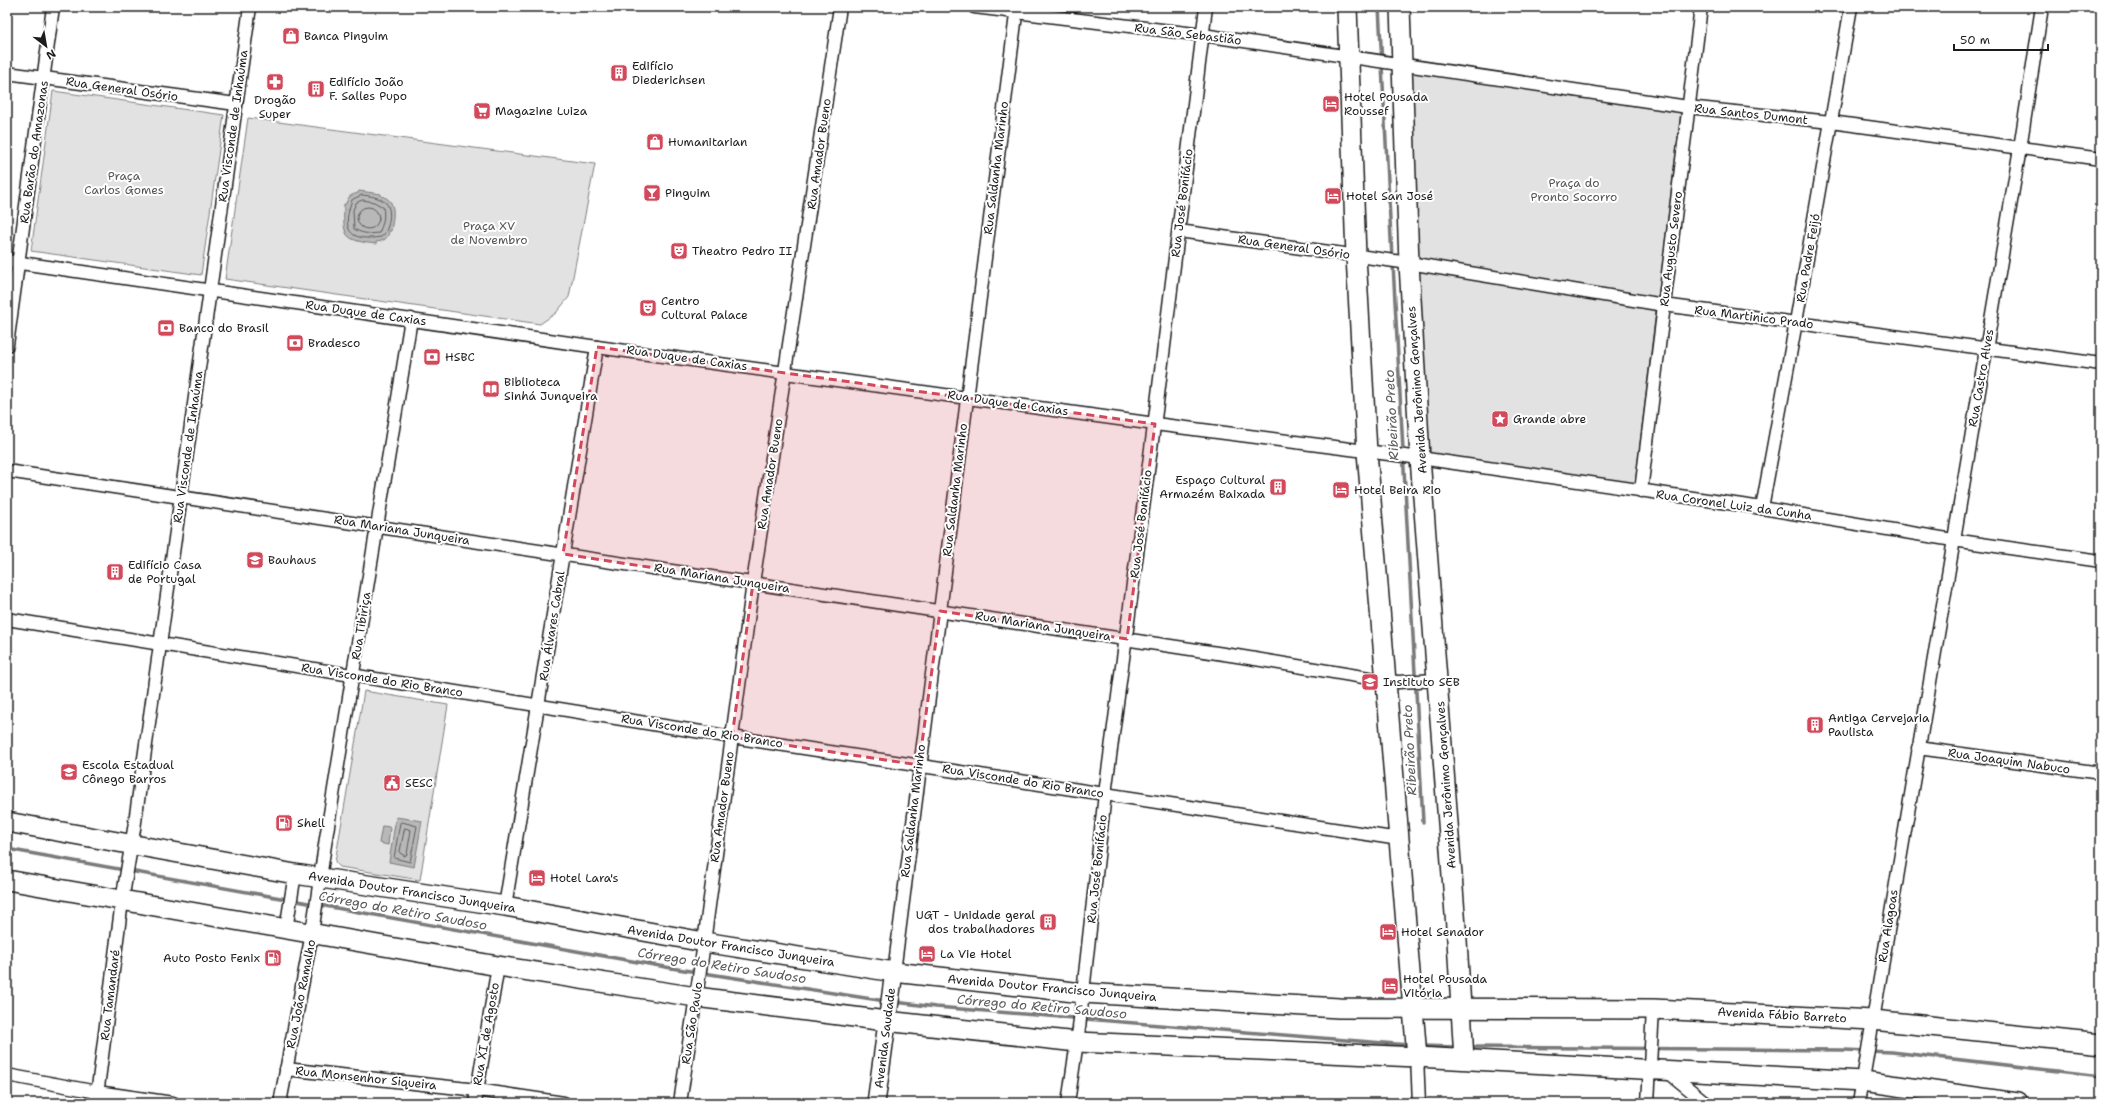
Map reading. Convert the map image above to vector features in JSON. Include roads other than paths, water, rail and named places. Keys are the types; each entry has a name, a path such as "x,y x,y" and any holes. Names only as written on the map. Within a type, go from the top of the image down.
{"main road":[{"path":"1347,7 1355,57 1362,257 1373,453 1392,682 1399,838 1417,1052"},
{"name":"Avenida Jerônimo Gonçalves","path":"1400,7 1396,63 1402,262 1414,457 1432,681 1462,1014 1463,1054"},
{"name":"Avenida Doutor Francisco Junqueira","path":"7,822 131,849 319,884 505,906 703,950 893,978 1082,998 1462,1014"},
{"path":"7,880 124,894 313,928 498,966 887,1016 1078,1035 1463,1054 1863,1078 2017,1103"},
{"name":"Avenida Fábio Barreto","path":"1462,1014 1652,1012 2101,1044"}],"street":[{"name":"Rua Barão do Amazonas","path":"7,345 13,261 44,78 53,7"},
{"name":"Rua Visconde de Inhaúma","path":"124,894 250,7"},
{"name":"Rua Amador Bueno","path":"703,950 753,583 840,7"},
{"name":"Rua São Sebastião","path":"974,7 1016,10 1396,63"},
{"name":"Rua José Bonifácio","path":"1068,1103 1078,1035 1105,794 1127,639 1206,7"},
{"name":"Rua Augusto Severo","path":"1641,492 1700,7"},
{"name":"Rua Padre Feijó","path":"1762,508 1796,322 1850,7"},
{"name":"Rua Castro Alves","path":"1918,748 2020,148 2042,7"},
{"name":"Rua Saldanha Marinho","path":"893,978 1016,10"},
{"name":"Rua Santos Dumont","path":"1396,63 1688,107 1831,122 2101,158"},
{"name":"Rua General Osório","path":"7,73 236,104"},
{"name":"Rua General Osório","path":"1179,231 1402,262"},
{"name":"Rua Duque de Caxias","path":"13,261 597,347 1373,453"},
{"name":"Rua Martinico Prado","path":"1402,262 1664,305 2101,364"},
{"name":"Rua Tibiriça","path":"313,928 376,526 411,319"},
{"name":"Rua Álvares Cabral","path":"505,906 597,347"},
{"name":"Rua Coronel Luiz da Cunha","path":"1373,453 1414,457 1641,492 1762,508 1953,540 2101,561"},
{"name":"Rua Mariana Junqueira","path":"7,471 1127,639 1392,682 1432,681"},
{"name":"Rua Visconde do Rio Branco","path":"7,619 732,737 1399,838"},
{"name":"Rua Joaquim Nabuco","path":"1918,748 2101,773"},
{"name":"Rua Alagoas","path":"1859,1103 1918,748"},
{"path":"287,923 294,879"},
{"name":"Rua Tamandaré","path":"97,1097 124,894"},
{"name":"Rua João Ramalho","path":"280,1103 313,928"},
{"name":"Rua São Paulo","path":"680,1103 703,950"},
{"name":"Rua XI de Agosto","path":"474,1103 498,966"},
{"name":"Avenida Saudade","path":"876,1103 893,978"},
{"path":"1648,1103 1656,1066 1652,1012"},
{"path":"1417,1052 1419,1103"},
{"path":"1656,1066 1706,1103"},
{"name":"Rua Monsenhor Siqueira","path":"286,1069 477,1090 564,1103"},
{"path":"7,1075 97,1097 173,1103"}],"water":[{"path":"359,191 381,194 381,196 390,201 392,205 393,215 391,231 389,231 388,236 385,239 376,242 376,244 357,241 347,235 345,230 344,204 346,204 350,196 358,193"},
{"path":"396,817 422,821 414,867 389,862"},
{"path":"382,826 390,827 388,845 379,843"}],"waterway":[{"name":"Ribeirão Preto","path":"1379,7 1392,258"},
{"name":"Ribeirão Preto","path":"1393,264 1423,822"},
{"name":"Córrego do Retiro Saudoso","path":"7,849 671,968 885,1001"},
{"name":"Córrego do Retiro Saudoso","path":"895,1002 936,1007 1409,1045"},
{"name":"Córrego do Retiro Saudoso","path":"1422,1046 1457,1047"},
{"path":"1470,1047 1844,1050 1892,1052 2101,1076"}],"place":[{"name":"Banca Pinguim","path":"291,36"},
{"name":"Edifício Diederichsen","path":"619,73"},
{"name":"Drogão Super","path":"275,82"},
{"name":"Edifício João F. Salles Pupo","path":"316,89"},
{"name":"Hotel Pousada Roussef","path":"1331,104"},
{"name":"Magazine Luiza","path":"482,111"},
{"name":"Humanitarian","path":"655,142"},
{"name":"Pinguim","path":"652,193"},
{"name":"Hotel San José","path":"1333,196"},
{"name":"Theatro Pedro II","path":"679,251"},
{"name":"Centro Cultural Palace","path":"648,308"},
{"name":"Banco do Brasil","path":"166,328"},
{"name":"Bradesco","path":"295,343"},
{"name":"HSBC","path":"432,357"},
{"name":"Biblioteca Sinhá Junqueira","path":"491,389"},
{"name":"Grande abre","path":"1500,419"},
{"name":"Espaço Cultural Armazém Baixada","path":"1278,487"},
{"name":"Hotel Beira Rio","path":"1341,490"},
{"name":"Bauhaus","path":"255,560"},
{"name":"Edifício Casa de Portugal","path":"115,572"},
{"name":"Instituto SEB","path":"1370,682"},
{"name":"Antiga Cervejaria Paulista","path":"1815,725"},
{"name":"Escola Estadual Cônego Barros","path":"69,772"},
{"name":"SESC","path":"392,783"},
{"name":"Shell","path":"284,823"},
{"name":"Hotel Lara's","path":"537,878"},
{"name":"UGT - Unidade geral dos trabalhadores","path":"1048,922"},
{"name":"Hotel Senador","path":"1388,932"},
{"name":"La Vie Hotel","path":"927,954"},
{"name":"Auto Posto Fenix","path":"273,958"},
{"name":"Hotel Pousada Vitória","path":"1390,986"}],"park label":[{"name":"Praça Carlos Gomes","path":"124,183"},
{"name":"Praça do Pronto Socorro","path":"1574,190"},
{"name":"Praça XV de Novembro","path":"489,233"}]}
